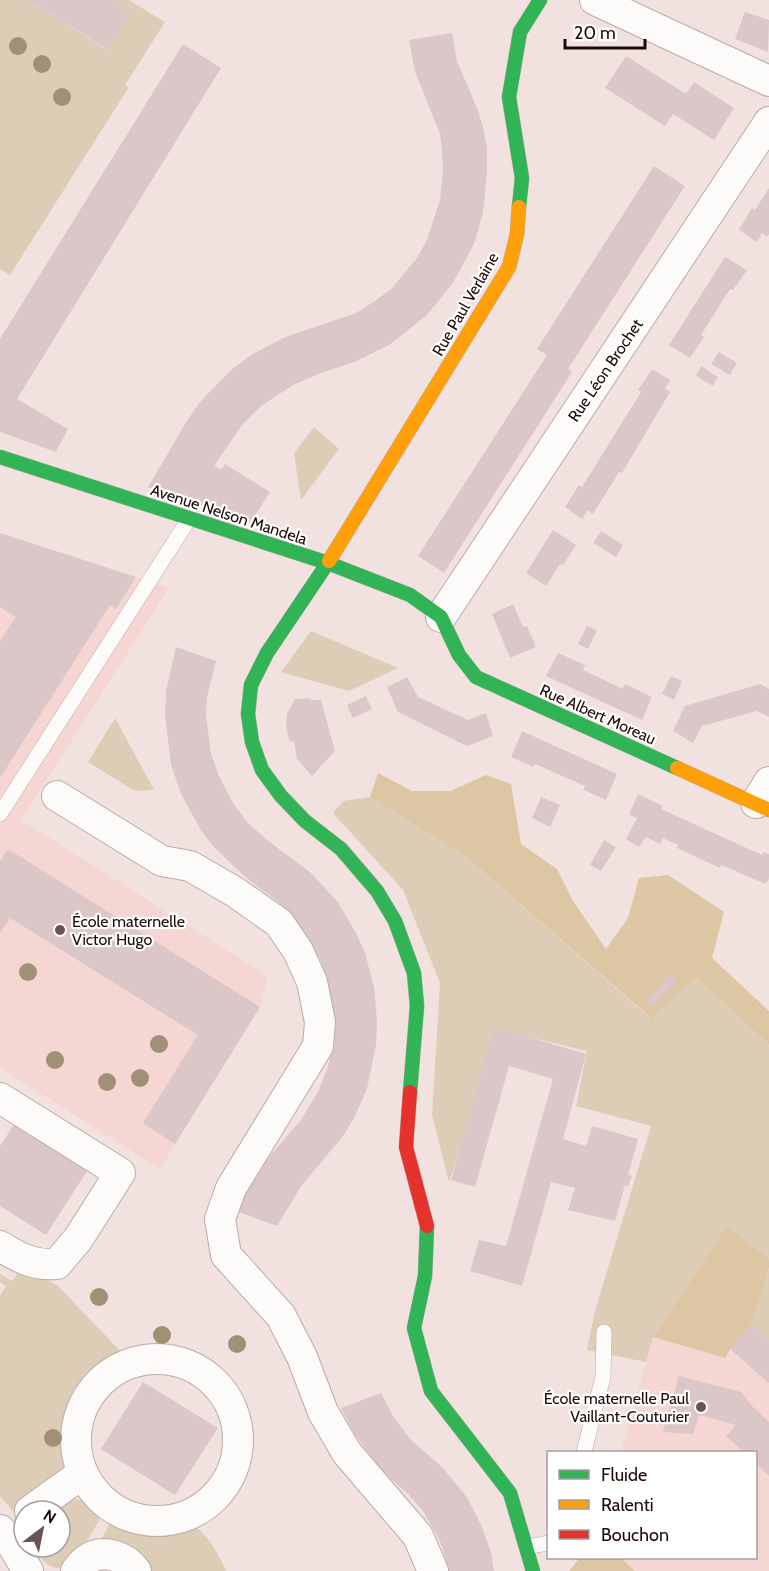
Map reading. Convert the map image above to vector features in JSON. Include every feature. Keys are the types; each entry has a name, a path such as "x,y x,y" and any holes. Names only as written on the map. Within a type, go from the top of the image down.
{"street":[{"name":"Rue Paul Verlaine","path":"533,1571 510,1493 431,1391 414,1328 424,1276 427,1223 406,1147 417,1006 414,973 395,921 377,891 340,849 305,821 281,796 262,770 252,742 248,714 251,685 267,653 328,563 509,267 517,234 522,178 510,97 520,32 540,0"},
{"path":"595,0 769,81"},
{"name":"Rue Léon Brochet","path":"441,617 769,122"},
{"name":"Avenue Nelson Mandela","path":"0,456 113,495 328,563 410,595 441,617"},
{"name":"Rue Albert Moreau","path":"441,617 459,656 476,677 765,798"},
{"path":"57,796 162,861 190,866 235,892 279,923 298,951 312,982 320,1022 318,1046 231,1188 220,1218 226,1255 281,1316 302,1357 323,1412 347,1453 418,1536 433,1571"},
{"path":"0,1098 120,1173 78,1239 57,1264 44,1265 28,1262 0,1246"},
{"path":"157,1358 180,1362 200,1371 218,1386 231,1405 237,1426 237,1458 232,1473 213,1499 201,1508 180,1518 157,1521 134,1518 113,1508 96,1492 83,1473 77,1451 77,1428 83,1405 96,1386 124,1366 135,1361 157,1358"},
{"path":"47,1499 83,1473"},
{"path":"8,1526 28,1571"},
{"path":"76,1571 87,1559 102,1554 118,1556 132,1565 136,1571"}],"lane":[{"path":"0,813 189,519"},
{"path":"584,1451 603,1377 604,1332"},
{"path":"527,1547 547,1543"}],"shaded area":[{"path":"0,0 28,0 108,50 112,0 129,0 165,22 125,85 129,87 10,275 0,269"},
{"path":"314,427 339,449 301,500 294,453"},
{"path":"0,533 169,588 21,820 268,976 260,1007 160,1169 0,1068"},
{"path":"311,631 398,668 349,691 281,672"},
{"path":"115,718 154,790 135,791 88,762"},
{"path":"378,773 412,791 451,791 486,775 511,784 521,844 557,869 573,901 606,949 628,918 639,878 668,875 724,912 712,958 769,1011 769,1045 697,978 651,1018 466,857 370,797"},
{"path":"370,797 466,857 650,1018 697,978 769,1045 769,1259 727,1227 653,1337 646,1362 587,1350 595,1311 651,1126 576,1106 587,1051 500,1030 449,1182 432,1115 440,983 403,890 333,813 343,801"},
{"path":"727,1226 769,1259 769,1267 752,1324 725,1358 653,1337"},
{"path":"23,1265 58,1286 127,1358 100,1376 80,1402 73,1423 72,1454 66,1468 37,1499 12,1499 12,1510 0,1496 0,1296 6,1286 0,1282 0,1274 12,1281"},
{"path":"769,1267 769,1341 752,1324"},
{"name":"École maternelle Paul Vaillant-Couturier","path":"752,1324 769,1341 769,1571 635,1571 622,1559 757,1559 757,1451 621,1451 653,1337 724,1358"},
{"path":"72,1499 86,1500 104,1510 91,1535 71,1562 64,1567 57,1568 42,1559 72,1559"},
{"path":"113,1517 153,1527 192,1525 210,1542 226,1571 151,1571 142,1561 99,1544"},
{"path":"579,1559 622,1559 635,1571 569,1571"}],"building":[{"path":"28,0 112,0 132,12 109,50"},
{"path":"745,12 769,20 768,52 735,39"},
{"path":"452,33 457,61 477,108 487,148 483,213 474,244 453,283 427,315 389,345 357,361 293,385 261,406 242,425 214,466 221,470 225,464 270,492 250,523 148,487 188,419 201,401 231,370 251,355 285,337 356,313 392,288 417,258 427,240 440,200 443,172 440,134 415,72 409,40"},
{"path":"183,44 221,68 17,399 68,429 56,452 0,432 0,339"},
{"path":"626,56 686,94 694,82 734,108 714,140 673,114 665,126 605,88"},
{"path":"654,166 685,186 568,369 572,372 444,573 418,556 547,355 537,349"},
{"path":"769,188 769,234 767,237 762,233 757,242 739,230 752,208 755,210"},
{"path":"725,257 747,270 733,290 730,289 701,335 704,337 690,358 669,345"},
{"path":"719,352 737,363 730,375 711,364"},
{"path":"701,366 718,377 713,386 696,376"},
{"path":"652,369 670,380 665,388 670,392 622,473 619,472 593,514 588,510 582,519 565,507 579,485 582,487 641,392 638,390"},
{"path":"553,530 576,545 546,586 526,573"},
{"path":"601,531 623,545 616,557 593,543"},
{"path":"0,533 136,577 116,609 110,605 0,778 0,641 16,617 0,607"},
{"path":"513,604 523,627 527,626 536,647 510,658 492,614"},
{"path":"587,626 597,630 588,649 578,644"},
{"path":"176,647 216,661 207,697 206,715 211,754 233,803 247,822 311,873 337,901 365,953 374,987 377,1021 376,1045 367,1089 343,1136 302,1185 277,1226 236,1211 243,1194 262,1165 301,1120 319,1090 332,1048 333,1005 321,962 304,931 278,902 243,875 213,846 202,832 182,796 171,765 165,715 166,691"},
{"path":"558,653 585,665 583,670 623,689 625,684 652,697 642,720 546,676"},
{"path":"671,676 682,681 674,700 662,694"},
{"path":"407,677 418,697 468,720 486,713 493,736 467,746 398,712 387,687"},
{"path":"760,684 769,689 769,717 757,711 702,726 693,743 673,731 685,706"},
{"path":"366,696 372,709 353,718 347,705"},
{"path":"295,699 321,700 335,751 312,776 297,759 294,741 289,740 286,725 287,714"},
{"path":"522,731 617,774 606,800 584,790 585,786 535,764 533,767 511,757"},
{"path":"638,794 663,806 661,809 762,855 763,852 769,854 769,879 766,884 721,865 720,868 677,848 678,845 663,838 660,844 646,837 639,847 626,839 637,818 629,815"},
{"path":"541,797 560,805 550,827 532,818"},
{"path":"604,840 616,847 601,871 590,865"},
{"path":"8,849 260,1007 175,1144 143,1123 198,1035 10,918 0,933 0,862"},
{"path":"670,975 677,981 652,1007 645,1001"},
{"path":"494,1027 586,1054 563,1139 586,1146 592,1126 638,1139 628,1175 632,1176 628,1186 625,1185 615,1221 568,1210 575,1188 551,1182 522,1286 470,1271 479,1240 506,1246 553,1079 509,1066 475,1187 451,1180"},
{"path":"17,1120 89,1168 46,1235 0,1206 0,1146"},
{"path":"752,1324 769,1341 769,1383 730,1349"},
{"path":"679,1376 741,1392 769,1422 769,1476 757,1464 757,1451 743,1451 726,1436 736,1425 699,1415 693,1434 663,1432"},
{"path":"143,1382 218,1428 175,1495 101,1449"},
{"path":"381,1393 393,1416 410,1439 442,1467 467,1497 491,1552 494,1571 449,1571 440,1541 423,1511 382,1471 355,1435 341,1408"}],"traffic: fast":[{"path":"519,207 522,178 509,97 520,32 540,0"},
{"path":"0,457 328,563 410,595 441,617 459,655 476,677 677,768"},
{"path":"329,561 267,653 251,685 248,714 252,742 262,770 281,796 305,821 341,849 377,891 395,921 414,973 417,1006 410,1092"},
{"path":"427,1226 425,1276 414,1328 431,1391 510,1493 533,1571"}],"traffic: slow":[{"path":"329,561 509,267 517,234 519,207"},
{"path":"677,768 769,810"}],"traffic: jam":[{"path":"410,1092 406,1147 427,1226"}],"place":[{"name":"École maternelle Victor Hugo","path":"60,930"},
{"name":"École maternelle Paul Vaillant-Couturier","path":"701,1407"}]}
